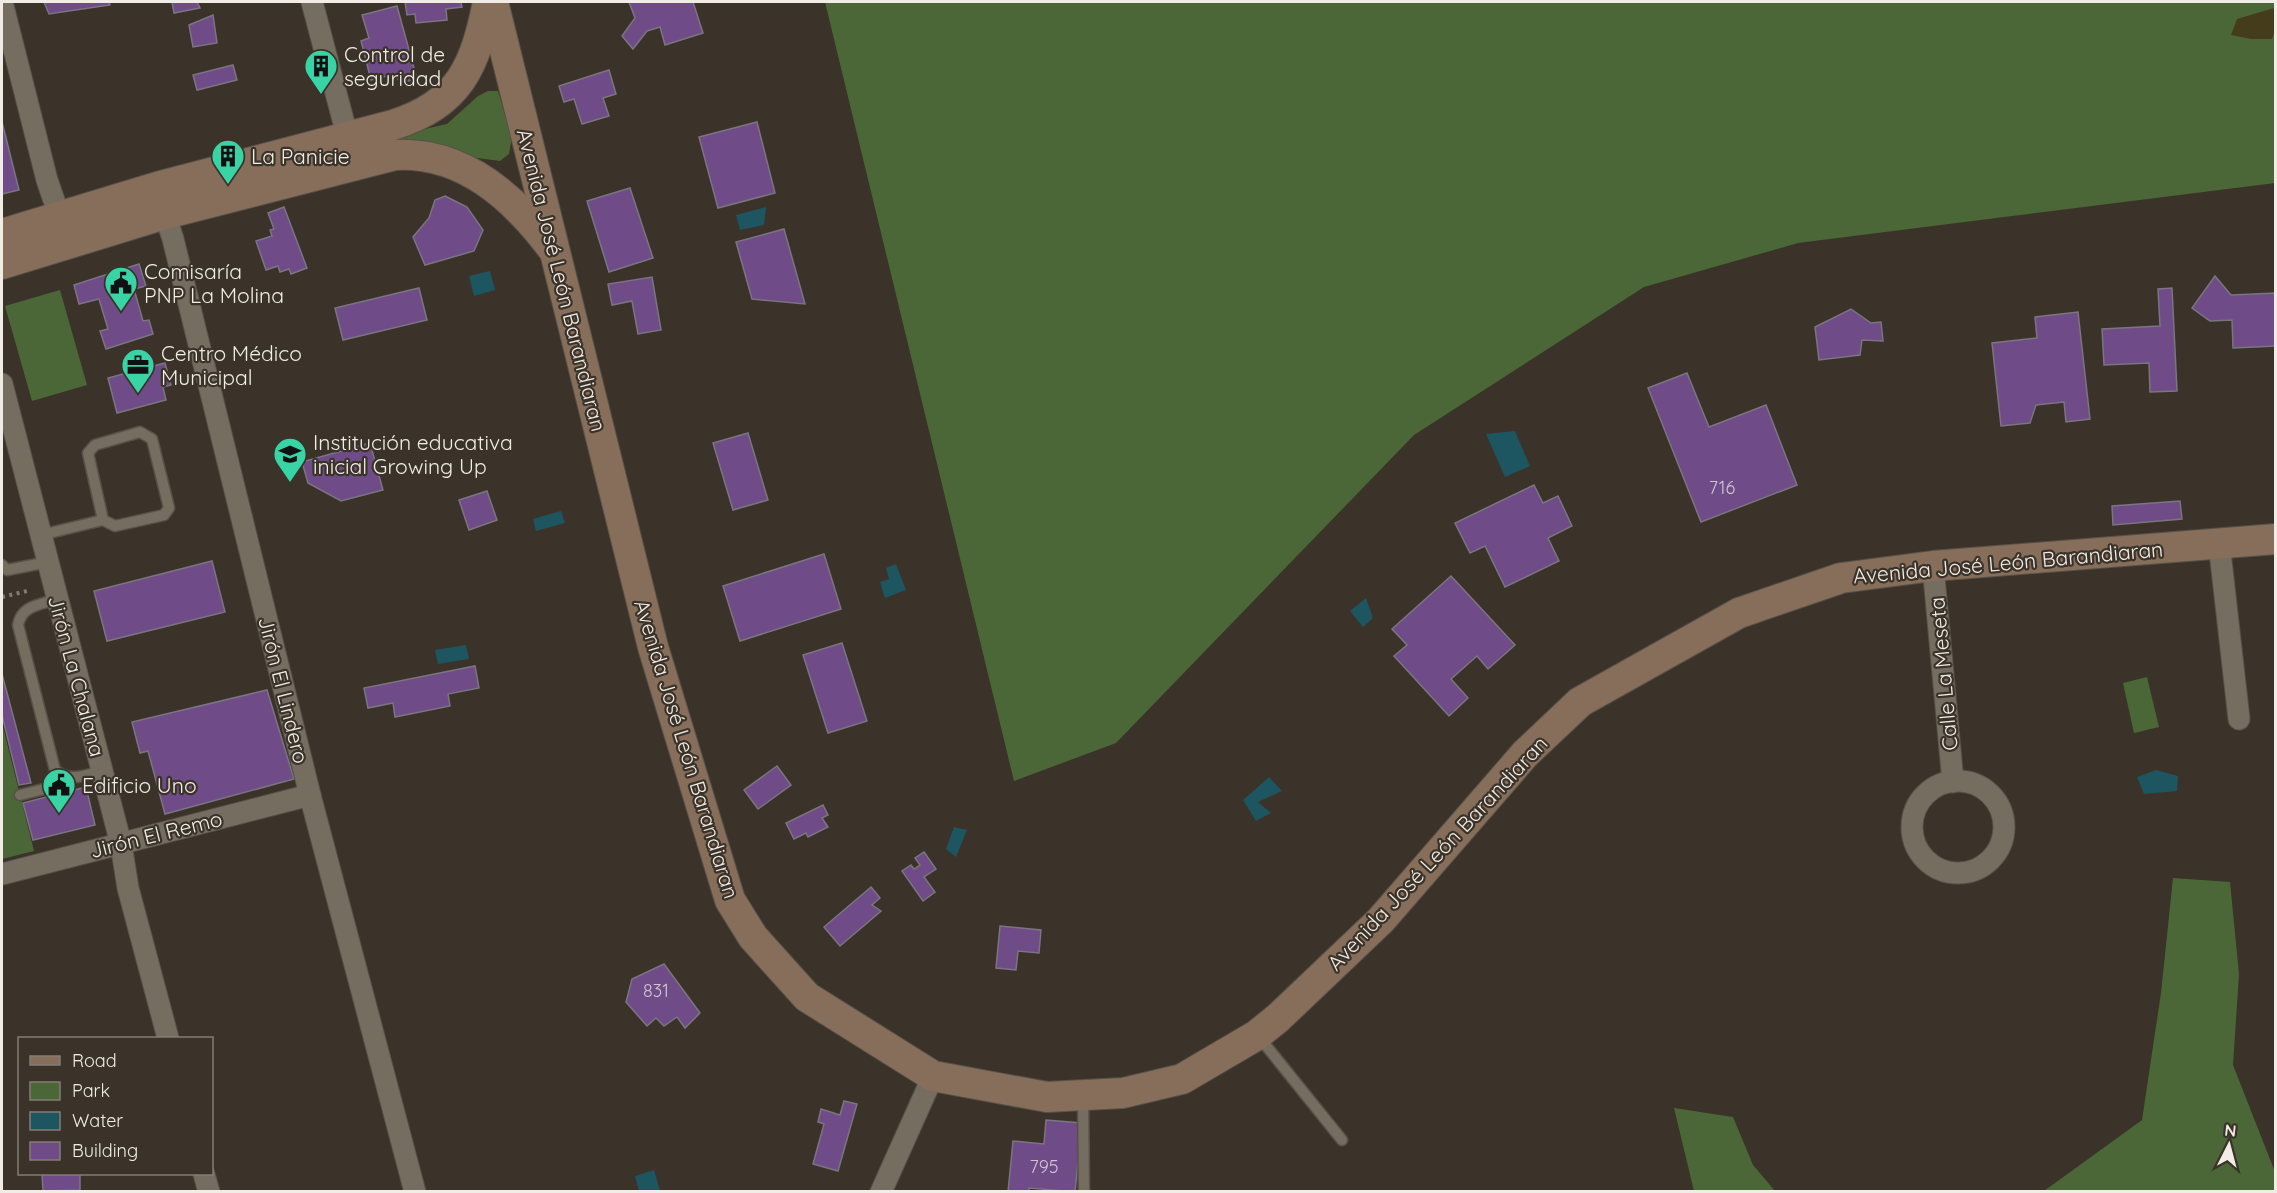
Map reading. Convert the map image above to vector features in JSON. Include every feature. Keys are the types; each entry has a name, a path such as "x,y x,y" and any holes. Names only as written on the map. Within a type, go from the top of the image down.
{"street":[{"path":"2,2 59,215 76,230 90,236"},
{"path":"312,2 352,151"},
{"path":"9,246 59,215 161,200 352,151 443,102 462,81 478,43 488,2"},
{"name":"Avenida José León Barandiaran","path":"493,2 653,647 730,900 753,937 807,997 933,1076 1047,1097 1123,1093 1182,1079 1257,1035 1278,1018 1381,920 1525,754 1580,702 1739,613 1841,578 1933,566 2276,539"},
{"path":"462,81 487,76 498,79 517,97"},
{"path":"352,151 432,156 495,175 506,174 517,169 530,149"},
{"path":"466,168 515,205 557,254"},
{"path":"9,246 90,236 161,200"},
{"name":"Jirón El Lindero","path":"161,200 310,795 415,1191"},
{"name":"Jirón La Chalana","path":"2,384 121,844 128,888 168,1037"},
{"path":"2219,543 2239,719"},
{"name":"Calle La Meseta","path":"1933,566 1953,782"},
{"name":"Calle La Meseta","path":"1953,782 1969,783 1984,789 1995,800 2003,814 2005,829 2001,845 1993,858 1981,868 1966,873 1951,873 1925,860 1917,848 1912,833 1913,819 1918,805 1927,794 1939,786 1953,782"},
{"name":"Jirón El Remo","path":"2,874 310,795"},
{"path":"880,1191 933,1076"},
{"path":"205,1175 209,1191"}],"lane":[{"path":"41,535 103,520 115,526 164,515 169,508 152,439 140,432 95,445 88,453 103,520"},
{"path":"2,565 7,570 17,570 48,562"},
{"path":"57,599 28,608 20,615 18,625 55,771 64,777 74,778 102,771"},
{"path":"20,795 56,786 64,777"},
{"path":"1257,1035 1342,1140"},
{"path":"1083,1095 1084,1191"}],"path":[{"path":"2,597 35,589"}],"green space":[{"path":"825,2 2275,2 2275,183 1798,243 1644,287 1414,435 1116,743 1014,781"},
{"path":"488,91 498,91 512,137 509,154 500,161 363,143 447,124 478,96"},
{"path":"60,290 87,385 32,401 5,306"},
{"path":"2147,677 2159,727 2134,733 2123,683"},
{"path":"2,723 34,851 2,859"},
{"path":"2173,878 2230,882 2239,974 2233,1065 2275,1172 2275,1191 2044,1191 2142,1120 2161,993"},
{"path":"1674,1108 1733,1117 1753,1165 1775,1191 1694,1191"}],"sand":[{"path":"2274,8 2275,31 2272,39 2251,39 2231,35 2237,19"}],"water":[{"path":"766,207 764,225 740,230 736,215"},
{"path":"490,271 495,290 474,296 469,276"},
{"path":"1515,431 1530,466 1505,477 1486,434"},
{"path":"561,511 565,523 536,531 533,519"},
{"path":"896,564 906,590 885,598 880,582 889,579 886,568"},
{"path":"1366,598 1373,618 1363,627 1350,611"},
{"path":"466,645 469,659 438,664 435,650"},
{"path":"2156,770 2178,776 2177,791 2144,794 2137,777"},
{"path":"1269,777 1282,791 1258,802 1271,813 1256,821 1243,800"},
{"path":"954,827 967,830 956,857 946,849"},
{"path":"654,1170 660,1191 639,1191 635,1176"}],"building":[{"path":"44,2 109,2 110,5 49,14"},
{"path":"172,2 197,2 200,8 174,13"},
{"path":"405,2 461,2 462,7 446,9 447,20 416,23 415,14 407,15"},
{"path":"629,2 693,2 703,33 665,45 660,27 647,31 633,49 622,36 635,18"},
{"path":"397,6 417,79 400,83 395,74 371,80 361,41 369,38 362,15"},
{"path":"213,15 217,43 193,47 189,25"},
{"path":"233,65 237,80 197,90 193,75"},
{"path":"609,70 616,94 603,98 609,116 582,124 574,99 564,102 559,86"},
{"path":"2,122 19,190 2,194"},
{"path":"757,122 775,193 718,208 699,137"},
{"path":"630,188 653,258 609,272 587,201"},
{"path":"445,196 467,207 483,230 474,251 425,265 413,237 429,218 435,200"},
{"path":"284,207 307,268 291,274 289,269 280,272 278,266 266,270 256,241 272,236 270,230 274,229 268,213"},
{"path":"784,229 805,304 752,299 736,242"},
{"name":"Comisaría PNP La Molina","path":"139,264 146,286 134,289 143,321 149,320 153,334 106,349 100,331 108,329 99,299 79,304 74,285"},
{"path":"2215,276 2231,295 2276,293 2276,346 2233,348 2232,320 2210,321 2192,308"},
{"path":"652,277 661,330 638,334 632,301 612,305 608,284"},
{"path":"419,288 427,320 343,340 335,308"},
{"path":"2172,288 2177,391 2150,392 2149,363 2104,365 2102,329 2160,326 2158,289"},
{"path":"1851,309 1871,323 1881,322 1883,341 1862,340 1860,355 1819,360 1815,327"},
{"path":"2078,312 2090,419 2066,422 2064,402 2036,405 2030,423 2001,426 1992,343 2037,338 2035,317"},
{"name":"Centro Médico Municipal","path":"165,363 171,385 163,387 166,400 117,413 108,378"},
{"path":"1687,373 1709,427 1766,405 1797,485 1701,522 1648,388"},
{"path":"748,433 768,500 733,510 713,443"},
{"path":"370,443 383,490 341,501 308,483 302,462"},
{"path":"1534,485 1543,503 1558,496 1572,526 1548,538 1559,561 1505,587 1485,546 1470,553 1455,523"},
{"path":"487,491 497,520 469,530 459,500"},
{"path":"2180,501 2182,519 2113,525 2112,506"},
{"path":"824,554 841,609 740,641 723,586"},
{"path":"212,561 225,612 107,641 94,591"},
{"path":"1451,576 1515,645 1488,669 1477,656 1451,679 1468,698 1449,716 1394,656 1407,645 1392,629"},
{"path":"842,643 867,721 828,733 803,655"},
{"path":"475,666 479,688 448,694 450,706 395,717 393,703 368,708 364,688"},
{"path":"2,674 31,783 19,785 2,715"},
{"path":"267,690 294,779 165,814 148,751 140,753 132,722"},
{"path":"777,766 791,785 758,809 744,790"},
{"name":"Edificio Uno","path":"86,787 95,825 33,840 23,803"},
{"path":"823,805 828,815 822,818 828,827 808,837 806,833 794,839 786,823"},
{"path":"924,852 936,869 924,877 935,892 923,901 902,871 911,865 914,869 920,865 915,858"},
{"path":"871,887 880,898 872,905 881,911 840,946 824,927"},
{"path":"1000,926 1041,930 1039,953 1018,951 1016,970 996,968"},
{"path":"664,964 700,1013 685,1028 677,1017 664,1026 656,1018 647,1026 626,1002 632,979"},
{"path":"844,1101 857,1104 838,1171 813,1164 824,1124 818,1122 821,1109 840,1115"},
{"path":"1046,1120 1082,1123 1075,1192 1029,1188 1029,1192 1008,1192 1013,1141 1044,1144"},
{"path":"42,1175 80,1175 80,1190 43,1191"}],"place":[{"name":"Control de seguridad","path":"321,95"},
{"name":"La Panicie","path":"228,185"},
{"name":"Comisaría PNP La Molina","path":"121,312"},
{"name":"Centro Médico Municipal","path":"138,394"},
{"name":"Institución educativa inicial Growing Up","path":"290,483"},
{"name":"Edificio Uno","path":"59,814"}]}
